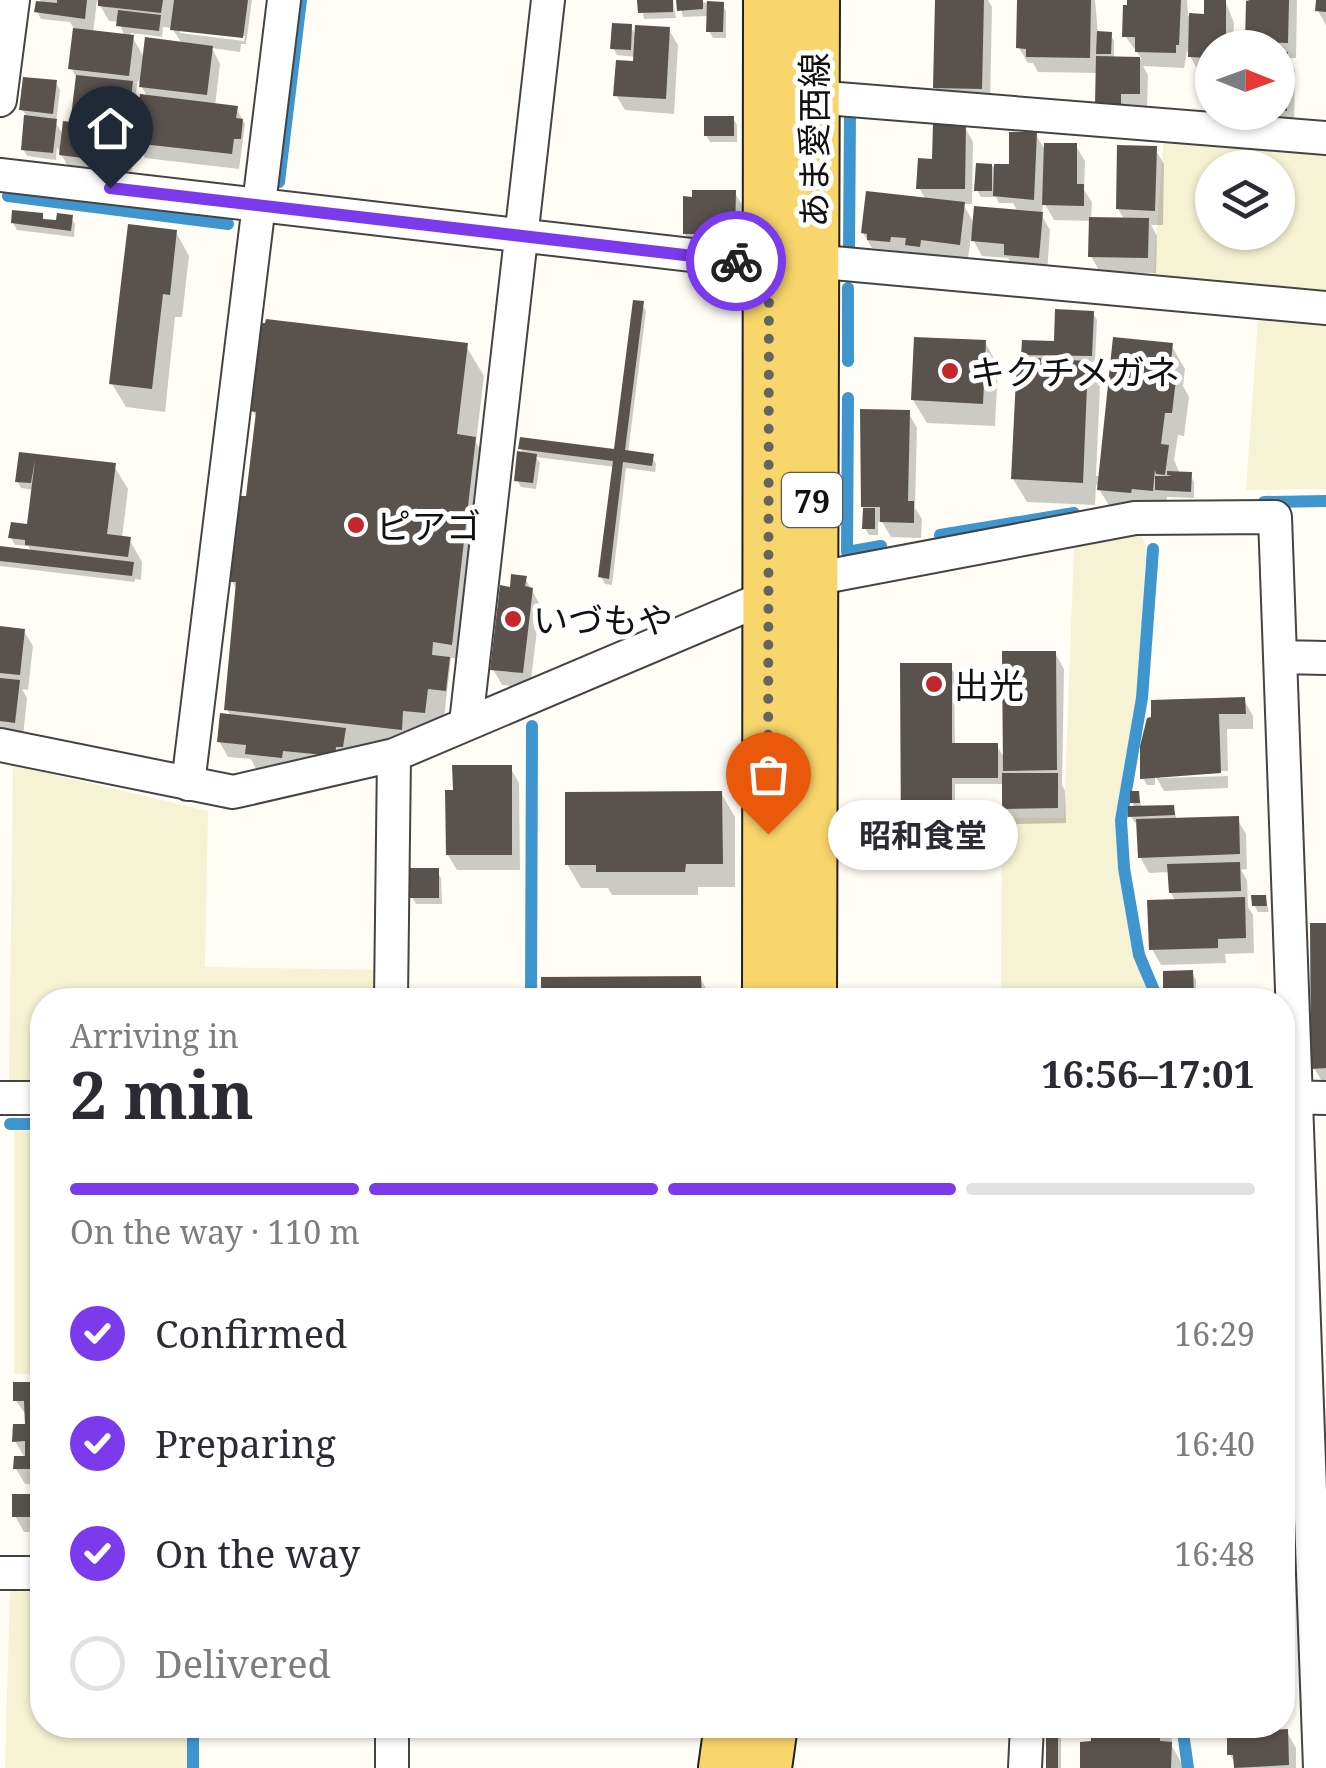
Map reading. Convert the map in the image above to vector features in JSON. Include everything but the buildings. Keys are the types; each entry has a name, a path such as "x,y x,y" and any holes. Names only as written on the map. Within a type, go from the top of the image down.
{"main road":[{"name":"あま愛西線","path":"769,0 791,263 791,588 810,988"},
{"name":"あま愛西線","path":"791,263 813,98 814,0"},
{"name":"あま愛西線","path":"769,988 791,588"},
{"path":"724,1768 728,1738"},
{"path":"766,1768 770,1738"}],"street":[{"path":"0,100 13,0"},
{"path":"188,784 284,0"},
{"path":"466,724 548,0"},
{"path":"813,98 1326,138"},
{"path":"0,174 791,263 1326,308"},
{"path":"0,746 233,792 394,755 791,588 1135,518 1275,516 1301,1098 1320,1768"},
{"path":"1280,657 1326,658"},
{"path":"391,988 394,755"},
{"path":"0,1098 30,1098"},
{"path":"0,1572 30,1572"},
{"path":"392,1738 392,1768"},
{"path":"1025,1768 1026,1738"}],"shaded area":[{"path":"1164,136 1326,150 1326,291 1153,277"},
{"path":"1258,320 1326,326 1326,489 1246,490"},
{"path":"1141,534 1146,545 1138,695 1117,818 1119,868 1135,957 1149,988 1001,988 1002,818 1064,818 1074,547"},
{"path":"13,765 208,811 205,967 379,970 378,988 30,988 30,1087 18,1087 9,1080"},
{"path":"14,1131 30,1132 30,1374 14,1374"},
{"path":"10,1591 30,1591 30,1738 190,1738 190,1768 5,1768"}],"waterway":[{"path":"279,182 301,0"},
{"path":"849,252 850,112"},
{"path":"8,196 228,224"},
{"path":"848,288 848,361"},
{"path":"848,398 847,552 881,546"},
{"path":"1264,502 1326,501"},
{"path":"940,535 1074,513"},
{"path":"1153,549 1142,698 1121,820 1124,868 1139,955 1153,988"},
{"path":"531,988 532,726"},
{"path":"10,1124 30,1124"},
{"path":"193,1738 193,1768"},
{"path":"1184,1738 1188,1768"}],"way so far":[{"path":"736,261 769,264 768,834"}],"place":[{"name":"キクチメガネ","path":"950,371"},
{"name":"ピアゴ","path":"356,525"},
{"name":"いづもや","path":"513,619"},
{"name":"出光","path":"934,684"},
{"name":"昭和食堂","path":"768,834"}],"route":[{"path":"110,188 736,261"}]}
